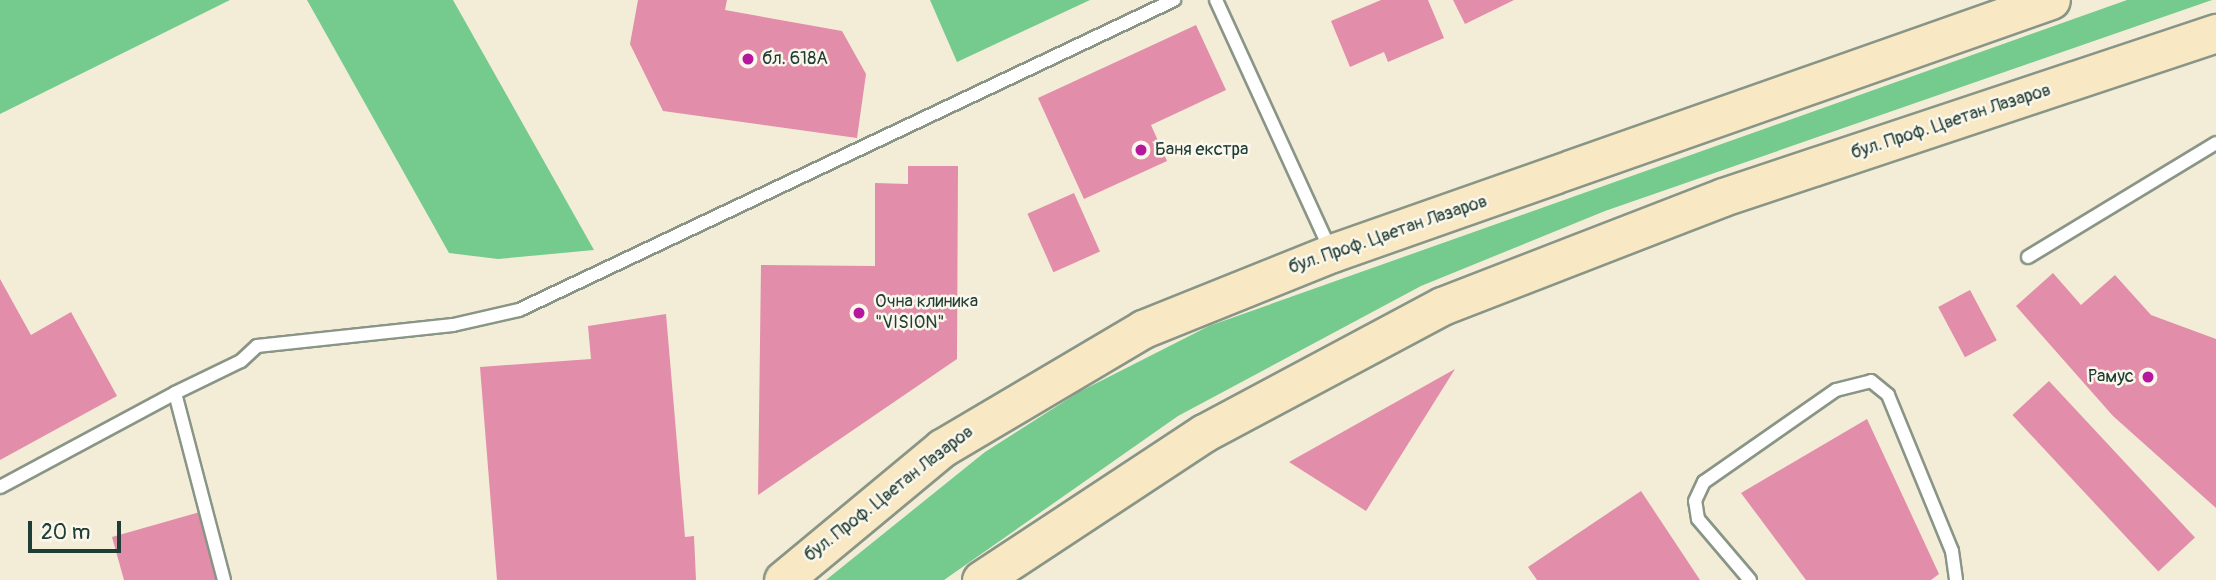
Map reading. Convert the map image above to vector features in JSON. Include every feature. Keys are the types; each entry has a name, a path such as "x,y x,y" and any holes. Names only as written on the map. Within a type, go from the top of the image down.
{"main road":[{"name":"бул. Проф. Цветан Лазаров","path":"783,580 999,409 1143,329 1332,253 1993,11 2051,0"},
{"name":"бул. Проф. Цветан Лазаров","path":"981,580 1204,433 1442,306 1723,197 2216,33"}],"lane":[{"path":"0,487 175,393 257,345 453,325 519,310 1174,0"},
{"path":"1216,0 1332,253"},
{"path":"2028,257 2216,143"},
{"path":"1750,580 1698,519 1695,501 1704,482 1836,390 1871,381 1888,396 1952,551 1956,580"},
{"path":"175,393 223,580"}],"green space":[{"path":"0,0 230,0 0,114"},
{"path":"307,0 453,0 594,250 498,259 449,253"},
{"path":"930,0 1090,0 957,62"},
{"path":"2127,0 2212,0 1605,211 1421,286 1178,416 944,580 826,580 985,452 1079,392 1209,326"}],"building":[{"name":"бл. 618А","path":"638,0 727,0 725,10 842,31 866,74 857,138 663,111 630,44"},
{"path":"1381,0 1428,0 1444,38 1388,62 1384,52 1350,67 1331,21"},
{"path":"1453,0 1514,0 1465,24"},
{"path":"1196,25 1226,90 1151,125 1167,161 1084,199 1038,98"},
{"name":"Очна клиника \"VISION\"","path":"908,166 958,166 957,359 758,495 761,265 875,266 875,183 908,184"},
{"path":"1074,193 1100,251 1053,272 1027,214"},
{"name":"Рамус","path":"2053,273 2081,305 2115,275 2151,315 2216,339 2216,508 2113,416 2016,306"},
{"path":"0,279 31,335 71,312 117,396 0,460"},
{"path":"1970,290 1997,340 1965,357 1938,307"},
{"path":"666,314 685,537 694,536 696,580 497,580 480,367 591,359 588,326"},
{"path":"1455,369 1366,511 1289,462"},
{"path":"2049,381 2195,538 2158,572 2012,415"},
{"path":"1867,419 1939,574 1931,580 1806,580 1741,493"},
{"path":"1641,491 1700,580 1537,580 1528,567"},
{"path":"200,512 220,580 124,580 112,537"}],"place":[{"name":"бл. 618А","path":"748,59"},
{"name":"Баня екстра","path":"1141,150"},
{"name":"Очна клиника \"VISION\"","path":"859,313"},
{"name":"Рамус","path":"2148,377"}]}
